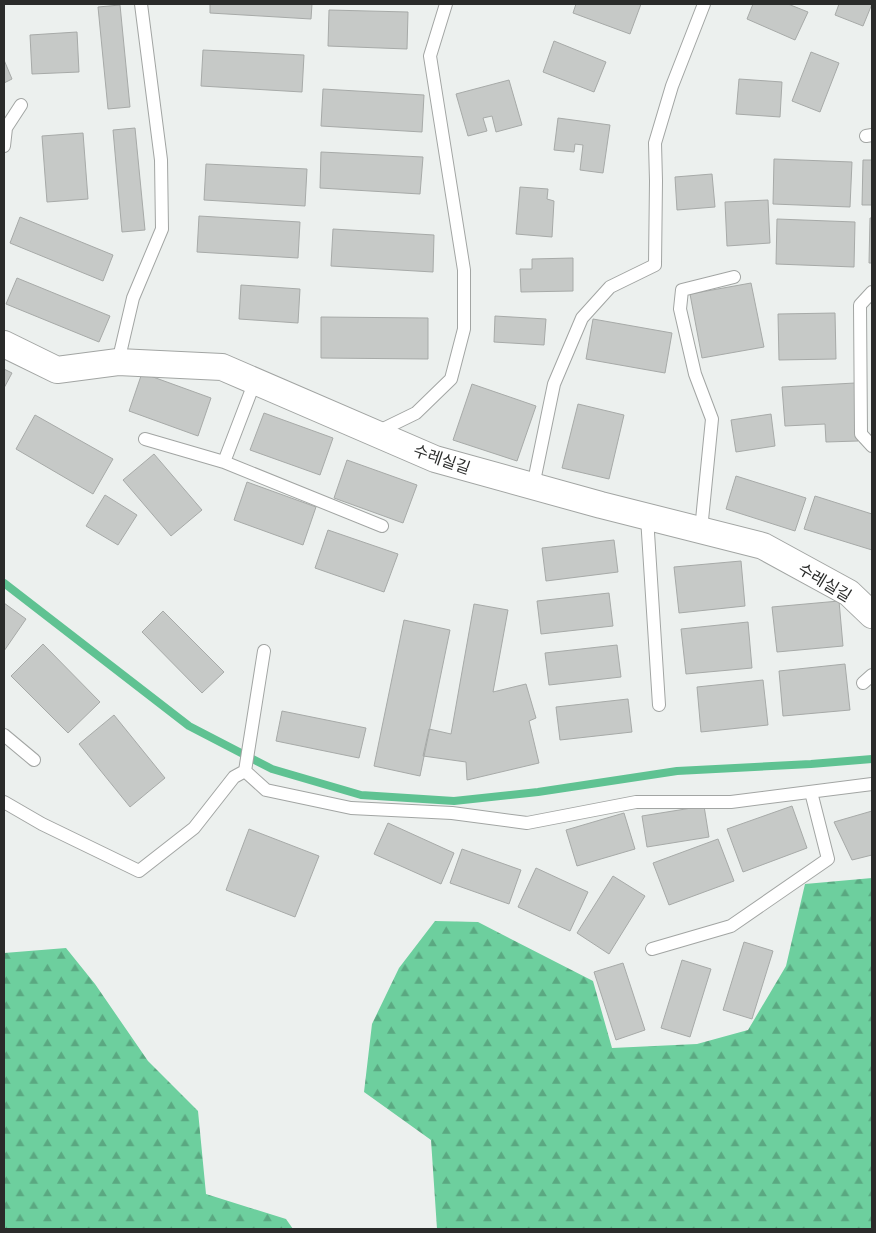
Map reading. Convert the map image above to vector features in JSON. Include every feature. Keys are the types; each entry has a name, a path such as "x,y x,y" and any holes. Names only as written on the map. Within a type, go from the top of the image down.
{"street":[{"name":"수레실길","path":"4,344 57,370 118,362 222,367 435,459 647,517 763,546 849,593 872,615"}],"lane":[{"path":"118,362 133,298 162,229 161,160 141,4"},
{"path":"375,433 416,413 451,380 464,329 464,270 430,56 446,4"},
{"path":"534,486 554,384 582,318 610,286 655,265 655,143 672,86 704,4"},
{"path":"4,146 6,128 21,105"},
{"path":"701,530 712,419 693,365 680,309 682,290 734,277"},
{"path":"872,292 860,305 861,434 872,446"},
{"path":"224,462 255,381"},
{"path":"145,439 224,462 382,526"},
{"path":"647,517 659,705"},
{"path":"4,802 42,824 139,871 194,828 234,777 245,770 264,652"},
{"path":"4,735 34,760"},
{"path":"245,770 266,790 351,808 452,813 527,823 636,802 731,802 872,784"},
{"path":"652,949 731,926 828,859 811,792"}],"green space":[{"path":"872,878 872,1229 437,1229 431,1140 364,1092 372,1024 399,968 435,921 478,922 593,981 612,1048 697,1044 748,1030 786,966 805,884"},
{"path":"66,948 95,984 148,1061 198,1111 206,1194 286,1219 293,1229 4,1229 4,953"}],"building":[{"path":"210,4 312,4 311,19 210,13"},
{"path":"576,4 641,4 630,34 573,13"},
{"path":"753,4 788,4 808,12 795,40 747,19"},
{"path":"839,4 872,4 863,26 835,15"},
{"path":"120,5 130,107 108,109 98,7"},
{"path":"329,10 408,12 407,49 328,46"},
{"path":"77,32 79,72 32,74 30,35"},
{"path":"554,41 606,62 594,92 543,72"},
{"path":"203,50 304,55 302,92 201,86"},
{"path":"811,52 839,63 820,112 792,101"},
{"path":"4,60 12,79 4,83"},
{"path":"739,79 782,82 780,117 736,114"},
{"path":"509,80 522,125 496,132 492,116 483,118 487,131 468,136 456,94"},
{"path":"323,89 424,95 422,132 321,126"},
{"path":"558,118 610,125 603,173 580,170 583,145 575,144 574,152 554,150"},
{"path":"135,128 145,230 122,232 113,130"},
{"path":"83,133 88,199 47,202 42,136"},
{"path":"321,152 423,157 420,194 320,188"},
{"path":"774,159 852,162 850,207 773,204"},
{"path":"863,160 872,160 872,205 862,205"},
{"path":"206,164 307,169 305,206 204,200"},
{"path":"712,174 715,207 677,210 675,177"},
{"path":"520,187 548,189 547,199 554,201 552,237 516,234"},
{"path":"768,200 770,243 727,246 725,202"},
{"path":"199,216 300,222 298,258 197,252"},
{"path":"20,217 113,255 103,281 10,243"},
{"path":"870,218 872,218 872,263 869,263"},
{"path":"777,219 855,222 854,267 776,264"},
{"path":"333,229 434,235 433,272 331,266"},
{"path":"573,258 573,291 521,292 520,269 532,269 532,259"},
{"path":"17,278 110,316 99,342 6,304"},
{"path":"751,283 764,347 702,358 690,294"},
{"path":"241,285 300,289 298,323 239,319"},
{"path":"835,313 836,359 779,360 778,314"},
{"path":"495,316 546,319 544,345 494,342"},
{"path":"321,317 428,318 428,359 321,358"},
{"path":"593,319 672,333 665,373 586,359"},
{"path":"4,369 12,373 4,388"},
{"path":"142,373 211,398 198,436 129,411"},
{"path":"855,383 858,441 826,442 825,424 785,426 782,387"},
{"path":"472,384 536,406 517,461 453,440"},
{"path":"578,404 624,415 609,479 562,468"},
{"path":"264,413 333,438 320,475 250,450"},
{"path":"771,414 775,446 736,452 731,420"},
{"path":"35,415 113,459 93,494 16,449"},
{"path":"154,454 202,510 171,536 123,480"},
{"path":"347,460 417,485 403,523 334,498"},
{"path":"736,476 806,498 795,531 726,509"},
{"path":"247,482 316,507 303,545 234,520"},
{"path":"105,495 137,515 118,545 86,526"},
{"path":"815,496 872,514 872,550 804,529"},
{"path":"328,530 398,554 384,592 315,568"},
{"path":"614,540 618,572 546,581 542,548"},
{"path":"741,561 745,606 679,613 674,567"},
{"path":"609,593 613,626 541,634 537,601"},
{"path":"839,601 843,646 777,652 772,607"},
{"path":"4,603 26,619 4,651"},
{"path":"474,604 508,610 493,692 526,684 536,718 529,721 539,763 467,780 466,762 423,756 429,729 451,734"},
{"path":"163,611 224,672 202,693 142,632"},
{"path":"404,620 450,630 420,776 374,766"},
{"path":"748,622 752,668 686,674 681,629"},
{"path":"43,644 100,702 68,733 11,676"},
{"path":"617,645 621,677 549,685 545,653"},
{"path":"845,664 850,710 783,716 779,671"},
{"path":"763,680 768,725 701,732 697,687"},
{"path":"628,699 632,732 560,740 556,707"},
{"path":"282,711 366,728 359,758 276,741"},
{"path":"114,715 165,778 130,807 79,744"},
{"path":"704,806 709,837 647,847 642,816"},
{"path":"792,806 807,848 743,872 727,829"},
{"path":"872,811 872,855 852,860 834,822"},
{"path":"624,813 635,849 577,866 566,830"},
{"path":"388,823 454,853 441,884 374,854"},
{"path":"249,829 319,856 295,917 226,890"},
{"path":"718,839 734,881 669,905 653,863"},
{"path":"462,849 521,870 509,904 450,883"},
{"path":"536,868 588,892 570,931 518,907"},
{"path":"613,876 645,896 609,954 577,933"},
{"path":"744,942 773,951 752,1019 723,1010"},
{"path":"682,960 711,969 690,1037 661,1028"},
{"path":"623,963 645,1030 616,1040 594,972"}],"waterway":[{"path":"4,583 189,726 272,769 361,795 454,801 538,792 677,771 872,759"}]}
